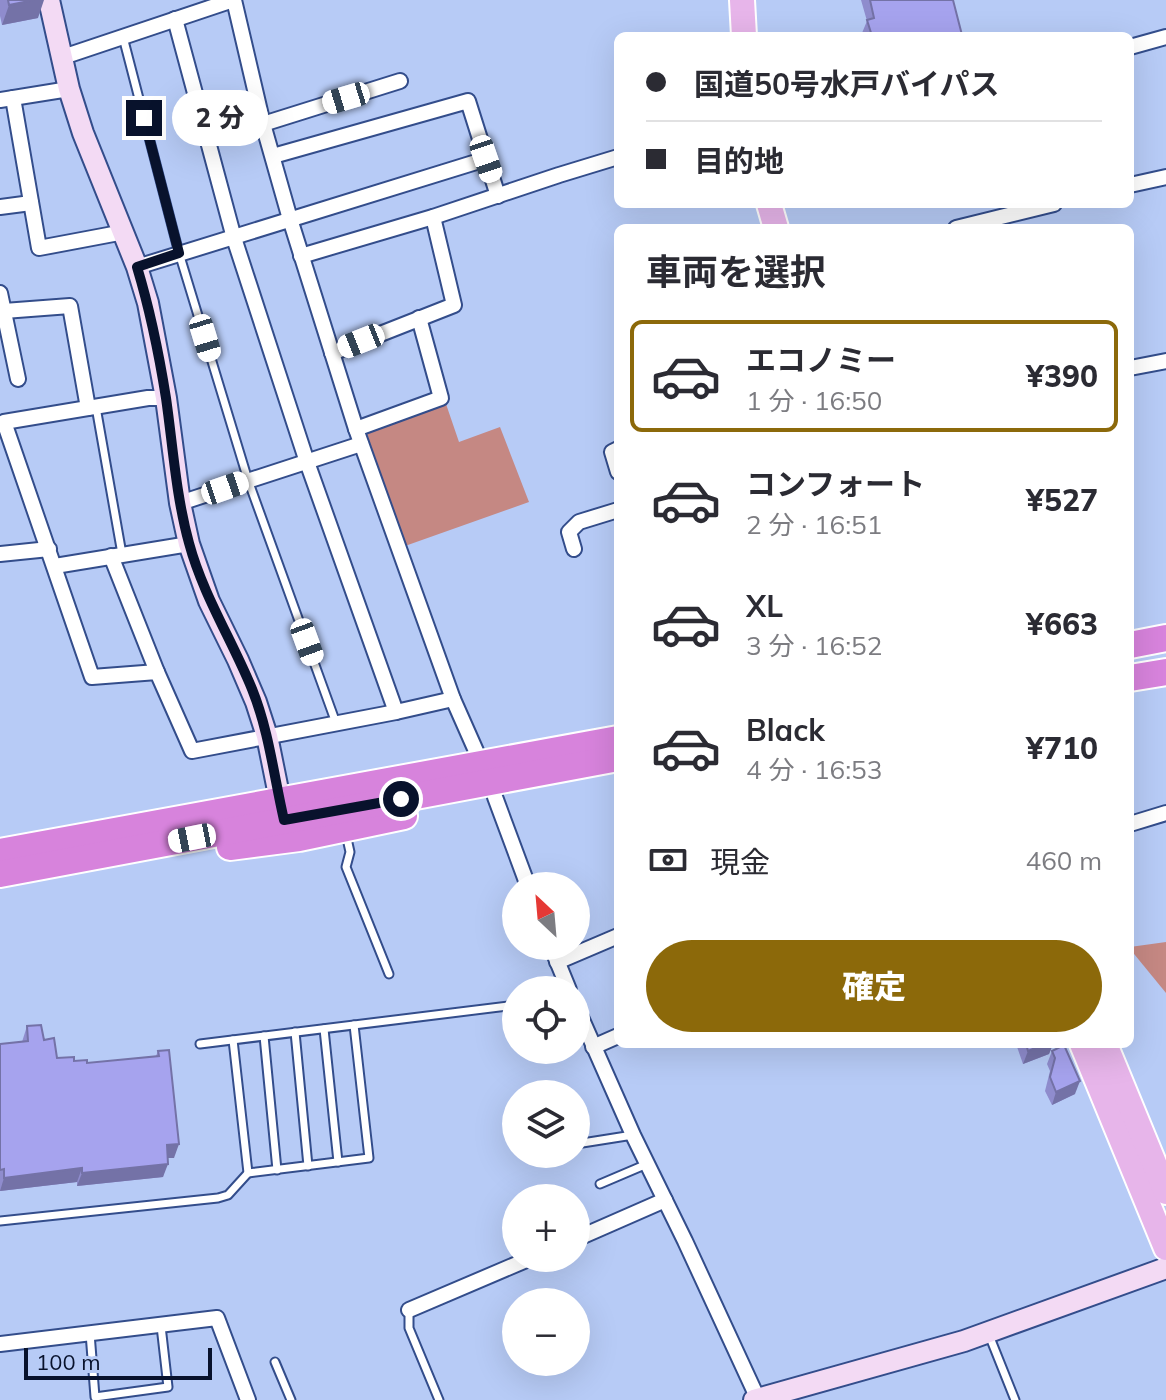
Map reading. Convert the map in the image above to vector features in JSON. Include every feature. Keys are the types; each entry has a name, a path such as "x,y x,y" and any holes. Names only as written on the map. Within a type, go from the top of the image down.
{"highway":[{"path":"1134,629 1166,623"},
{"path":"1134,644 1166,638"},
{"path":"1134,660 1166,655"},
{"path":"1134,677 1166,672"},
{"path":"287,819 307,783 614,725"},
{"path":"0,874 103,855 162,855 287,819 614,740"},
{"path":"0,852 287,819 614,759"},
{"path":"287,819 344,828 614,775"}],"main road":[{"path":"742,0 744,32"},
{"path":"1084,1048 1166,1248"},
{"path":"1107,1048 1166,1192"}],"street":[{"path":"49,0 69,89 83,133 124,232 148,303 189,544 209,601 251,688 267,736 287,819"},
{"path":"63,57 233,0 290,219 356,429 453,699 476,751"},
{"path":"175,19 234,238 307,462 396,712"},
{"path":"1134,46 1166,37"},
{"path":"263,124 400,81"},
{"path":"69,89 6,99 39,248 124,232"},
{"path":"273,156 468,101 498,196"},
{"path":"301,256 614,158"},
{"path":"137,267 486,159"},
{"path":"1134,184 1166,177"},
{"path":"0,207 31,203"},
{"path":"972,224 1038,208"},
{"path":"332,353 454,305 433,217"},
{"path":"0,293 18,379"},
{"path":"4,311 70,306 92,408"},
{"path":"356,429 441,398 419,318"},
{"path":"1134,367 1166,361"},
{"path":"157,672 92,677 2,423 148,398 166,398"},
{"path":"180,503 361,444"},
{"path":"574,549 569,532 579,522 614,511"},
{"path":"55,566 189,544"},
{"path":"0,554 49,549"},
{"path":"117,555 157,672 192,751 453,699"},
{"path":"495,797 523,872"},
{"path":"1134,823 1166,813"},
{"path":"563,976 557,962 614,938"},
{"path":"593,1047 614,1038"},
{"path":"590,1040 757,1400 988,1333 1166,1268"},
{"path":"590,1233 665,1200"},
{"path":"409,1310 502,1270"},
{"path":"0,1344 217,1318 248,1400"}],"lane":[{"path":"123,37 179,253 248,480 336,723"},
{"path":"92,408 117,555"},
{"path":"344,828 350,852 346,867 389,974"},
{"path":"200,1044 502,1007"},
{"path":"0,1221 218,1198 228,1195 248,1173 369,1158 354,1025"},
{"path":"324,1029 338,1162"},
{"path":"295,1032 308,1166"},
{"path":"264,1036 277,1170"},
{"path":"233,1040 248,1173"},
{"path":"590,1142 633,1135"},
{"path":"600,1184 647,1164"},
{"path":"409,1310 409,1328 439,1400"},
{"path":"90,1333 95,1397 168,1387 161,1326"},
{"path":"988,1333 1015,1400"},
{"path":"275,1362 291,1400"}],"shaded area":[{"path":"446,404 459,442 500,427 529,502 405,546 366,431"},
{"path":"1166,942 1166,993 1134,954 1134,946"}],"building":[{"path":"8,0 34,0 9,5"},
{"path":"870,0 953,0 961,32 871,32 867,20 874,18"},
{"path":"41,1025 44,1040 54,1038 57,1058 74,1057 74,1061 87,1060 87,1063 159,1056 158,1051 169,1050 179,1144 167,1145 168,1164 82,1173 82,1168 4,1178 4,1169 0,1170 0,1044 28,1041 27,1026"},
{"path":"1065,1048 1080,1081 1056,1092 1050,1077 1055,1058 1052,1051"}],"route":[{"path":"144,118 179,253 137,267 148,303 166,398 180,503 189,544 209,601 256,702 267,736 284,820 401,799"}]}
